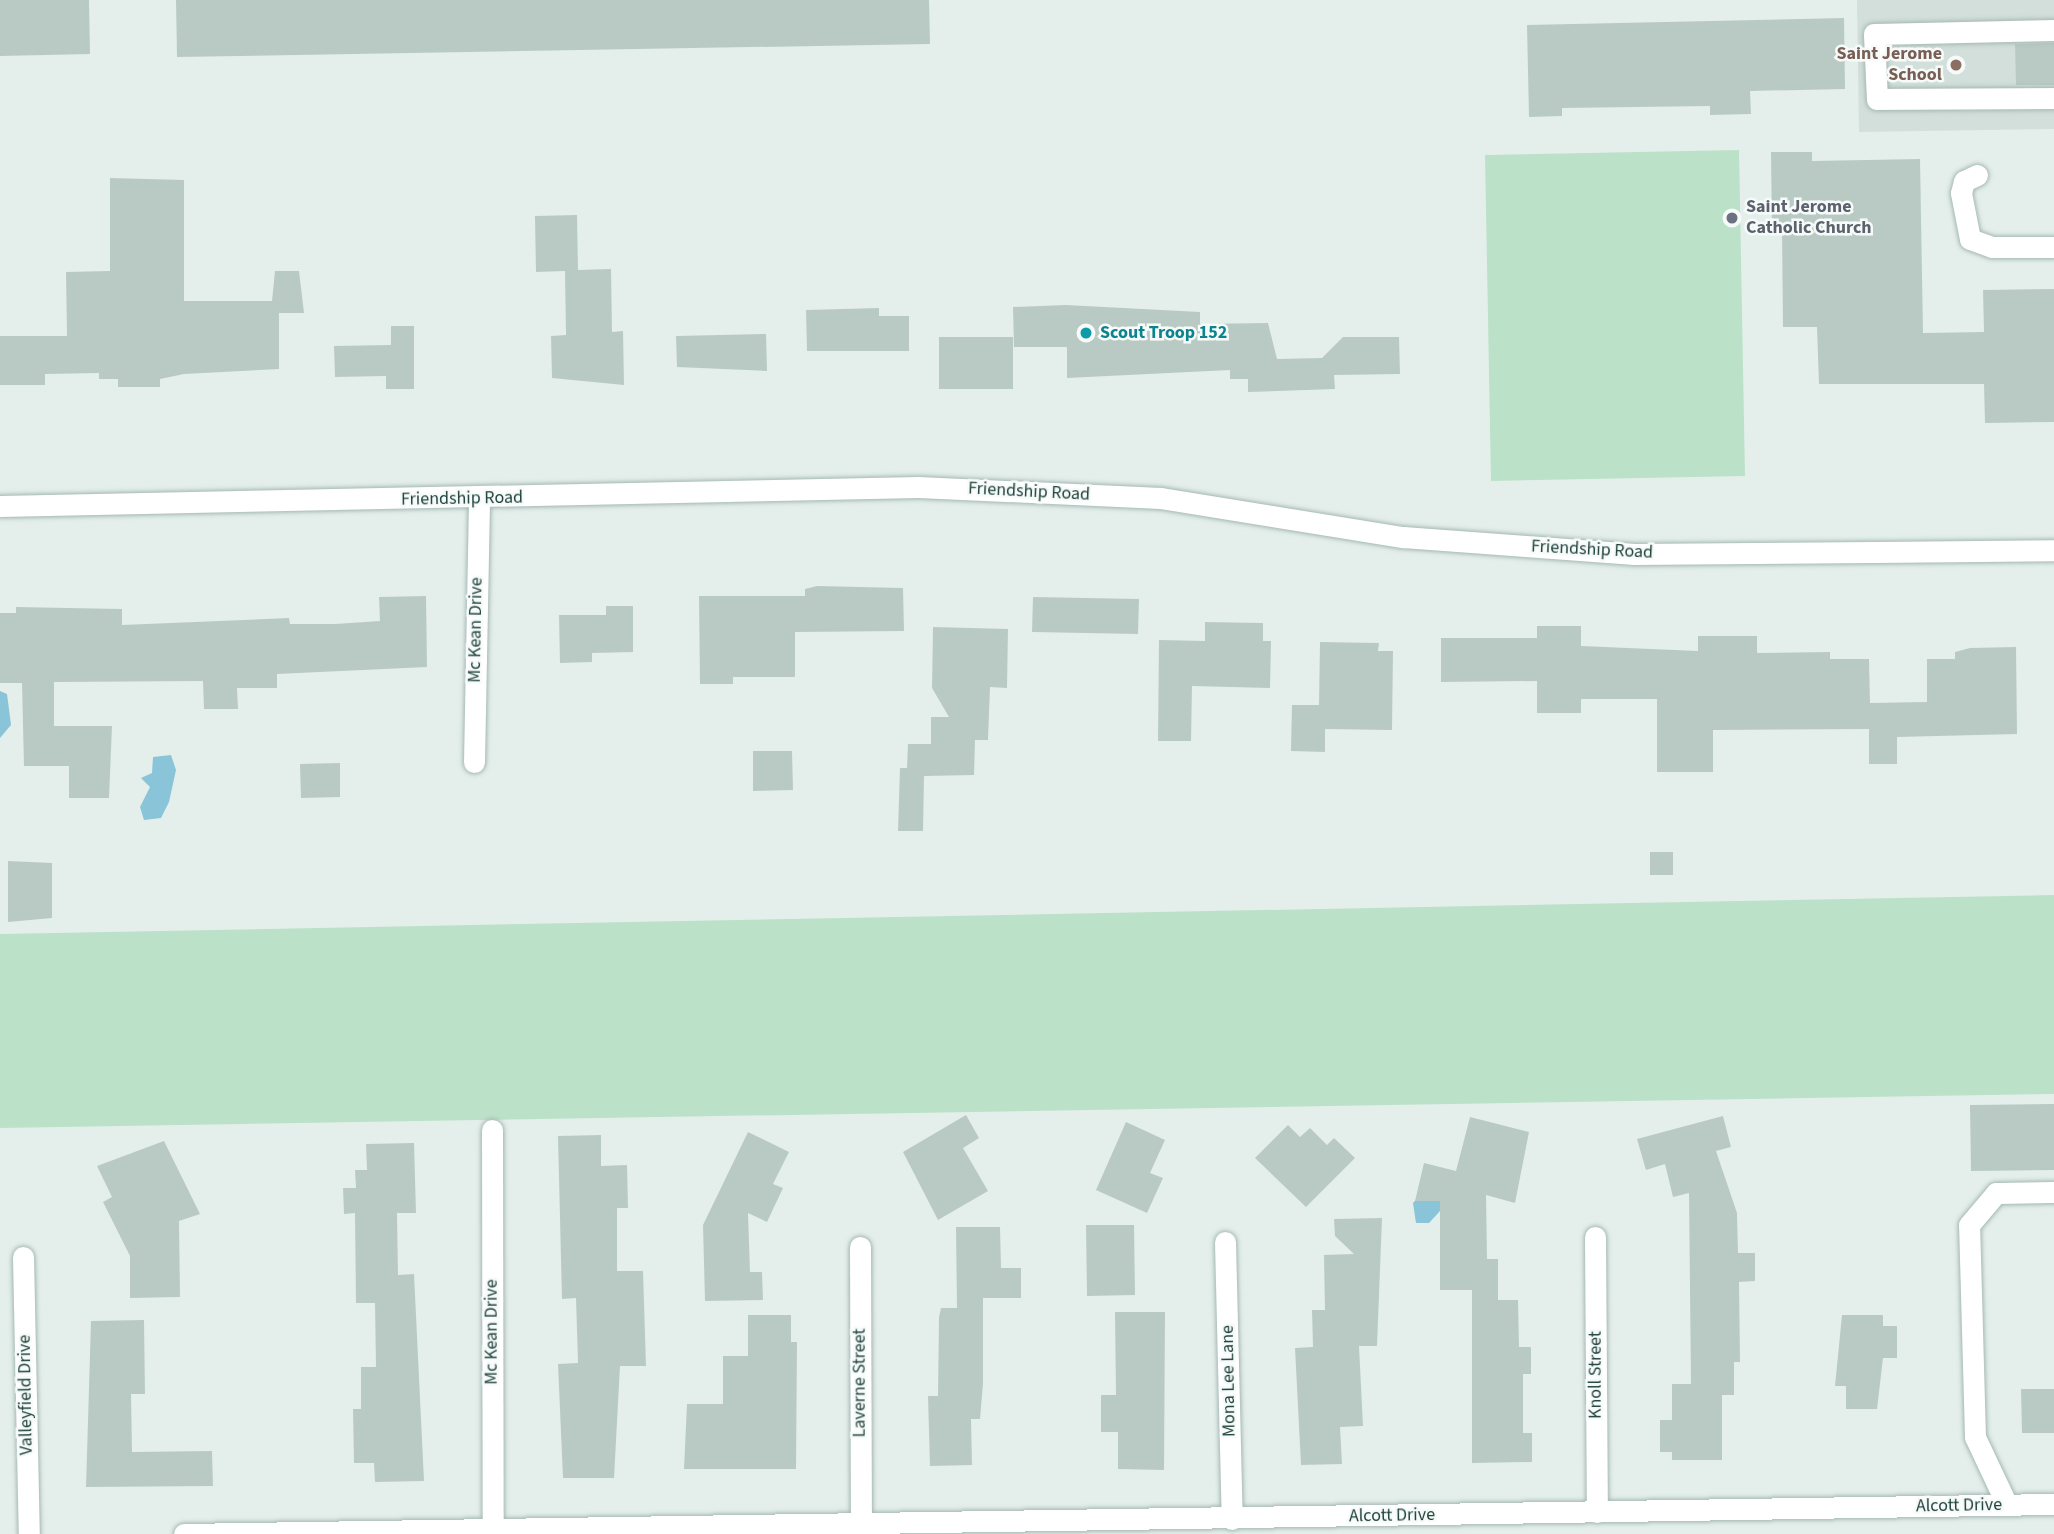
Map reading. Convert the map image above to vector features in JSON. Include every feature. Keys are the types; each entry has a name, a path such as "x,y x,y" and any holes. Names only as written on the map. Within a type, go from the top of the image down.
{"street":[{"path":"2054,30 1874,34 1877,99 2054,98"},
{"path":"1977,174 1964,181 1961,193 1969,239 1992,247 2054,247"},
{"name":"Friendship Road","path":"0,506 479,499 918,487 1161,498 1403,537 1634,554 2054,550"},
{"name":"Mc Kean Drive","path":"474,762 479,499"},
{"name":"Mc Kean Drive","path":"492,1130 493,1531"},
{"path":"2007,1505 1975,1437 1969,1225 1996,1193 2054,1192"},
{"name":"Knoll Street","path":"1595,1237 1597,1512"},
{"name":"Mona Lee Lane","path":"1226,1242 1232,1519"},
{"name":"Laverne Street","path":"860,1247 861,1519"},
{"name":"Valleyfield Drive","path":"23,1257 29,1534"},
{"name":"Alcott Drive","path":"184,1534 493,1531 861,1519 1232,1519 2054,1504"}],"shaded area":[{"name":"Saint Jerome School","path":"1857,0 2054,0 2054,129 1859,132"}],"green space":[{"path":"1739,150 1745,476 1491,481 1485,155"},
{"path":"2054,895 2054,1094 0,1128 0,934"}],"water":[{"path":"0,691 7,694 11,725 0,738"},
{"path":"171,755 176,770 169,802 161,818 144,820 140,807 150,787 141,778 152,773 153,757"},
{"path":"1423,1192 1456,1200 1456,1212 1440,1211 1429,1223 1416,1223 1413,1203"}],"building":[{"path":"0,0 89,0 90,54 0,56"},
{"path":"176,0 929,0 930,44 177,57"},
{"path":"1844,18 1845,89 1750,91 1751,114 1710,115 1710,106 1562,108 1562,116 1529,117 1527,25"},
{"path":"2054,43 2054,85 2016,85 2015,44"},
{"path":"1771,152 1812,152 1812,161 1920,159 1923,333 1984,332 1983,290 2054,289 2054,422 1985,423 1984,384 1819,384 1817,327 1783,327 1782,230 1772,230"},
{"path":"110,178 184,180 184,301 272,301 275,271 299,271 304,313 279,313 279,369 184,374 160,379 160,387 118,387 118,379 99,379 99,373 45,374 45,385 0,385 0,336 67,336 66,272 110,271"},
{"path":"577,215 578,270 611,269 612,332 623,331 624,385 552,378 551,336 566,335 565,271 536,272 535,216"},
{"path":"1066,305 1200,312 1200,324 1268,323 1277,359 1322,358 1343,337 1399,337 1400,374 1334,375 1335,389 1248,392 1248,379 1230,379 1230,370 1067,378 1067,347 1014,347 1013,307"},
{"path":"879,308 879,316 909,316 909,351 807,351 806,310"},
{"path":"391,326 414,326 414,389 386,389 386,376 335,377 334,346 391,345"},
{"path":"766,334 767,371 677,367 676,336"},
{"path":"939,337 1013,337 1013,389 939,389"},
{"path":"817,586 903,588 904,631 795,632 795,677 733,677 733,684 700,684 699,596 805,596 805,589"},
{"path":"426,596 427,667 277,674 277,688 237,688 238,709 204,709 203,681 54,682 54,726 112,726 109,798 69,798 69,766 24,766 22,683 0,683 0,613 16,613 16,607 122,609 122,625 289,618 290,624 335,624 380,621 379,597"},
{"path":"1033,597 1139,599 1138,634 1032,632"},
{"path":"606,606 633,606 633,652 592,653 592,662 560,663 559,615 606,615"},
{"path":"1205,622 1263,623 1263,641 1271,641 1270,688 1192,686 1191,741 1158,741 1159,640 1205,641"},
{"path":"1537,626 1581,626 1581,646 1698,651 1698,636 1757,636 1757,653 1830,652 1830,659 1869,659 1870,703 1927,702 1927,659 1955,659 1955,652 1970,648 2016,647 2017,734 1897,737 1897,764 1869,764 1869,729 1713,730 1713,772 1657,772 1657,699 1581,699 1581,713 1537,713 1537,681 1441,682 1441,638 1537,638"},
{"path":"933,627 1008,629 1007,688 990,687 988,740 975,740 974,775 924,776 923,831 898,831 900,768 907,768 908,744 931,744 931,717 949,717 932,688"},
{"path":"1320,642 1379,643 1378,651 1393,651 1392,730 1325,729 1325,752 1291,751 1292,705 1319,705"},
{"path":"753,751 792,751 793,790 753,791"},
{"path":"340,763 340,797 301,798 300,764"},
{"path":"1650,852 1673,852 1673,875 1650,875"},
{"path":"8,861 52,863 52,918 8,922"},
{"path":"2054,1104 2054,1170 1971,1171 1970,1105"},
{"path":"966,1115 979,1138 963,1148 988,1191 938,1220 903,1152"},
{"path":"1723,1116 1731,1147 1716,1151 1737,1213 1738,1253 1755,1253 1755,1281 1739,1282 1740,1362 1734,1362 1734,1395 1722,1395 1722,1460 1672,1460 1672,1452 1660,1452 1660,1420 1672,1420 1672,1384 1691,1384 1689,1193 1673,1197 1665,1164 1646,1170 1637,1139"},
{"path":"1470,1117 1529,1132 1515,1203 1486,1195 1487,1259 1498,1259 1498,1300 1518,1300 1519,1347 1531,1347 1531,1374 1523,1374 1523,1433 1532,1433 1532,1462 1472,1463 1472,1290 1440,1290 1440,1201 1415,1201 1424,1163 1456,1171"},
{"path":"1126,1122 1165,1140 1150,1173 1163,1178 1147,1213 1096,1190"},
{"path":"1288,1125 1300,1137 1310,1128 1327,1145 1334,1138 1355,1158 1306,1207 1255,1158"},
{"path":"748,1132 789,1152 773,1184 783,1188 767,1222 748,1213 750,1272 762,1272 763,1300 705,1301 703,1225"},
{"path":"601,1135 601,1166 627,1165 628,1208 617,1208 617,1271 643,1271 646,1366 620,1366 614,1478 563,1478 558,1364 578,1363 576,1298 562,1299 558,1136"},
{"path":"164,1141 200,1214 179,1221 180,1297 130,1298 130,1256 103,1202 112,1197 97,1166"},
{"path":"414,1143 416,1213 397,1213 398,1275 414,1274 424,1481 375,1482 374,1463 354,1463 353,1409 361,1409 361,1367 376,1367 375,1303 356,1303 355,1213 344,1214 343,1188 356,1188 355,1170 367,1170 366,1144"},
{"path":"1382,1218 1377,1346 1359,1346 1363,1426 1340,1427 1342,1464 1301,1465 1295,1348 1313,1347 1312,1310 1325,1310 1324,1255 1354,1254 1335,1236 1334,1219"},
{"path":"1086,1225 1134,1225 1135,1295 1087,1296"},
{"path":"956,1227 1000,1227 1001,1268 1021,1268 1021,1298 983,1298 983,1383 980,1419 971,1419 972,1465 930,1466 928,1396 938,1396 939,1317 941,1308 957,1308"},
{"path":"1115,1312 1165,1312 1164,1470 1118,1469 1118,1432 1101,1432 1101,1395 1116,1395"},
{"path":"748,1315 791,1315 791,1342 797,1342 796,1469 684,1469 687,1404 723,1404 723,1356 748,1356"},
{"path":"1842,1315 1883,1315 1883,1326 1897,1326 1897,1358 1883,1358 1877,1409 1846,1409 1846,1386 1835,1386"},
{"path":"144,1320 145,1394 131,1394 132,1452 212,1451 213,1486 86,1487 91,1321"},
{"path":"2021,1389 2054,1389 2054,1433 2022,1433"}],"place":[{"name":"Saint Jerome School","path":"1956,65"},
{"name":"Saint Jerome Catholic Church","path":"1732,218"},
{"name":"Scout Troop 152","path":"1086,333"}]}
